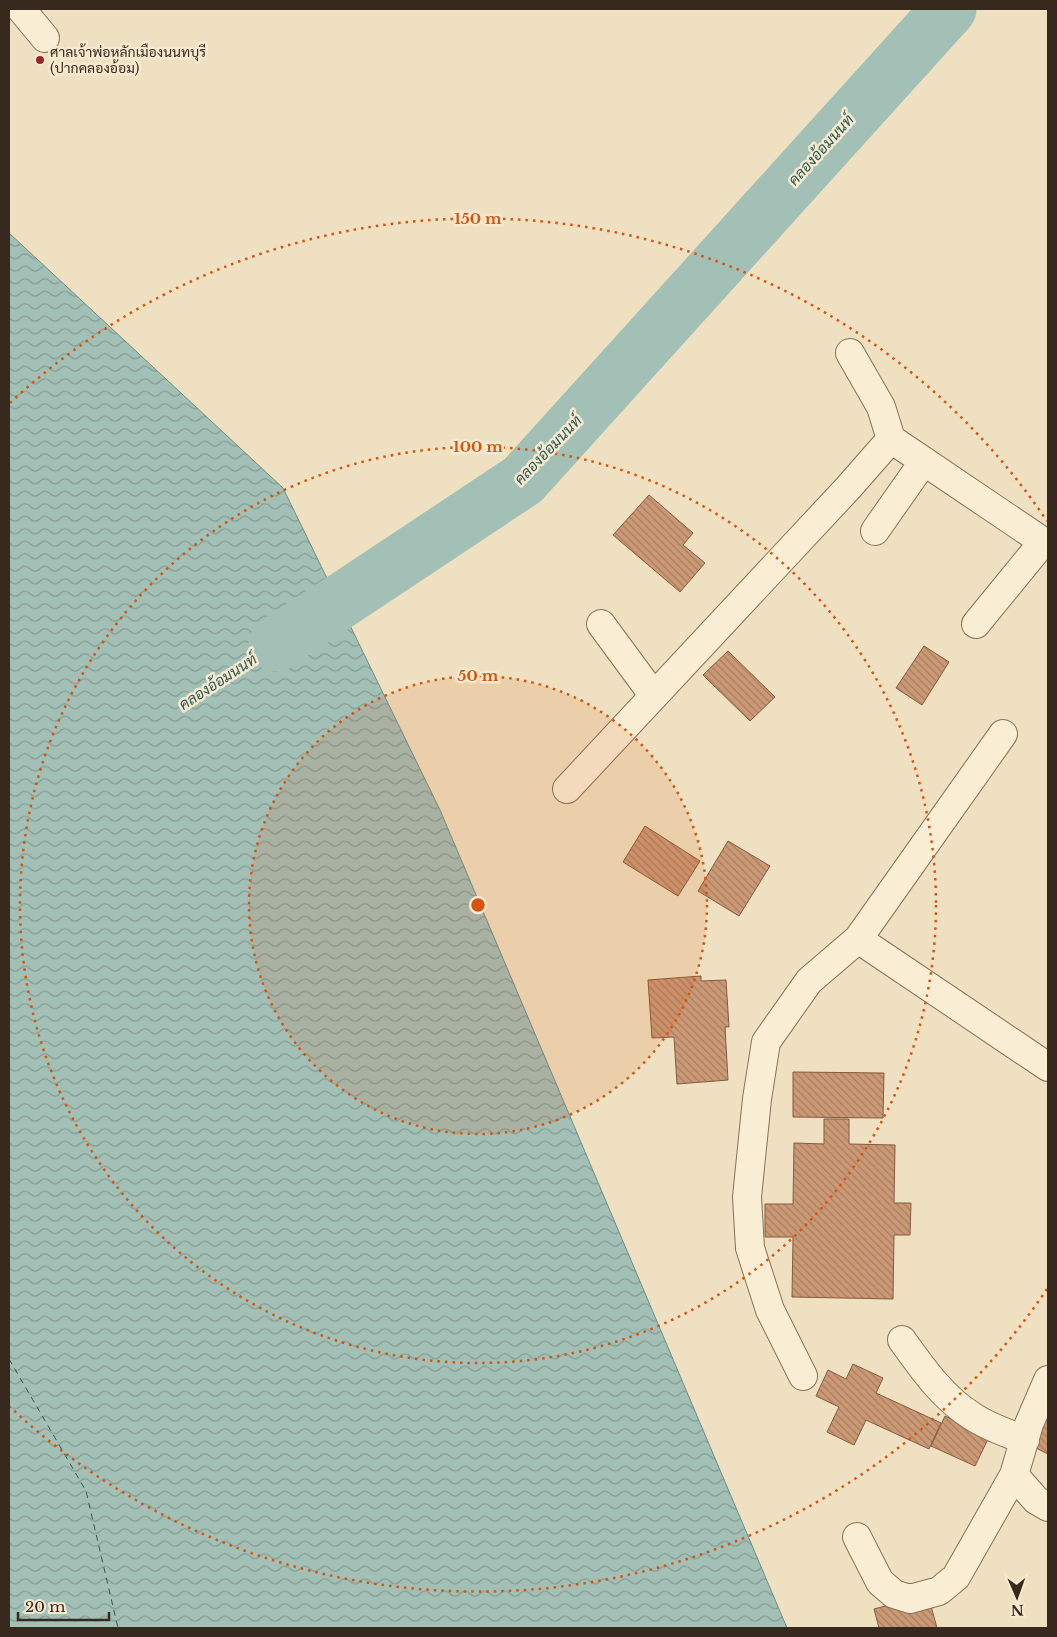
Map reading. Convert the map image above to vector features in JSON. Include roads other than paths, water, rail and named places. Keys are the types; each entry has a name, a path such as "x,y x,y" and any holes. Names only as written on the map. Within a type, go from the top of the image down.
{"street":[{"path":"21,9 45,38"},
{"path":"850,353 881,407 891,440 1046,543 976,624"},
{"path":"567,789 891,440"},
{"path":"874,531 924,461"},
{"path":"601,624 654,696"},
{"path":"802,1376 770,1310 750,1248 747,1197 757,1099 766,1042 808,981 858,938 1003,734"},
{"path":"858,938 1048,1067"},
{"path":"902,1340 924,1370 960,1407 985,1423 1024,1440"},
{"path":"857,1537 880,1582 894,1594 910,1599 939,1591 956,1577 1014,1475 1029,1424 1048,1380"},
{"path":"1014,1475 1036,1500 1048,1507"}],"water":[{"path":"9,233 283,488 440,810 787,1628 9,1628"}],"waterway":[{"name":"คลองอ้อมนนท์","path":"276,644 523,480 949,9"}],"place":[{"name":"ศาลเจ้าพ่อหลักเมืองนนทบุรี (ปากคลองอ้อม)","path":"40,60"}]}
